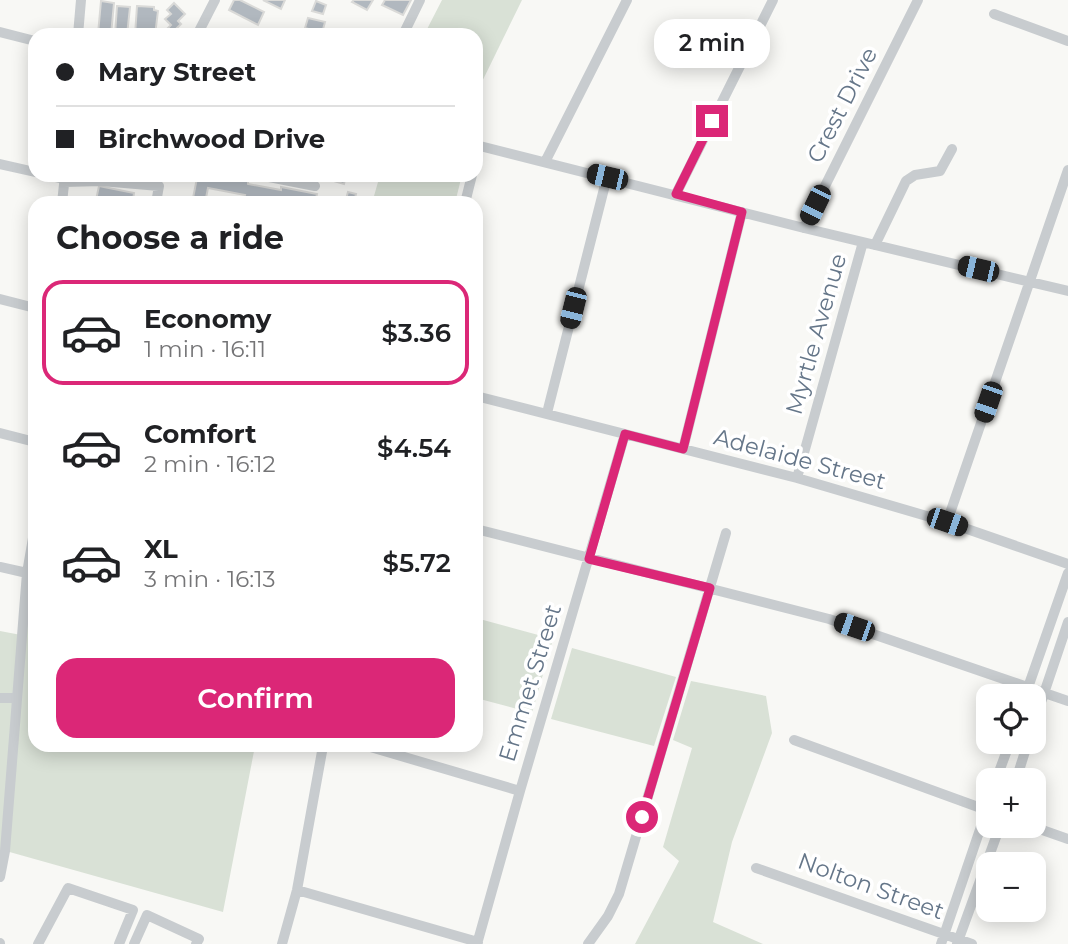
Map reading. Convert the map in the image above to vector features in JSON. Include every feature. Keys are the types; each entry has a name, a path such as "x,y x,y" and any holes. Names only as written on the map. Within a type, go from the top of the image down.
{"street":[{"path":"79,28 81,0"},
{"path":"201,28 215,0"},
{"path":"406,28 420,0"},
{"path":"545,162 627,0"},
{"path":"676,194 773,0"},
{"name":"Crest Drive","path":"804,228 918,0"},
{"path":"994,15 1068,41"},
{"path":"0,32 28,39"},
{"path":"483,146 804,228 1068,291"},
{"path":"875,245 906,181 915,174 940,171 952,149"},
{"path":"0,164 28,170"},
{"path":"947,522 1068,170"},
{"path":"547,413 607,177"},
{"path":"113,182 159,186 157,196"},
{"path":"295,182 315,186"},
{"path":"683,449 742,212"},
{"name":"Myrtle Avenue","path":"797,478 863,242"},
{"path":"0,299 28,306"},
{"name":"Adelaide Street","path":"483,398 797,478 947,522 1068,564"},
{"path":"0,433 28,440"},
{"name":"Emmet Street","path":"478,943 625,434"},
{"path":"483,532 829,619 1005,684"},
{"path":"588,944 608,916 619,894 726,533"},
{"path":"0,567 27,573"},
{"path":"0,877 28,567"},
{"path":"1030,684 1068,573"},
{"path":"1046,687 1068,622"},
{"path":"1046,694 1068,701"},
{"path":"0,698 17,698"},
{"path":"794,740 976,804"},
{"path":"282,944 297,890 322,752"},
{"path":"388,752 520,791"},
{"path":"1046,831 1068,838"},
{"path":"943,939 978,838"},
{"path":"958,942 996,838"},
{"name":"Nolton Street","path":"756,868 943,939 972,944"},
{"path":"38,944 68,888 133,910 119,944"},
{"path":"297,890 478,943"},
{"path":"134,944 147,915 199,939 196,944"}],"shaded area":[{"path":"442,0 522,0 483,80 483,28 428,28"},
{"path":"378,182 460,182 457,196 374,196"},
{"path":"28,568 28,752 254,752 223,912 6,851 0,877 0,631 21,635"},
{"path":"483,620 553,639 532,713 483,700"},
{"path":"572,648 676,677 654,746 551,719"},
{"path":"691,681 766,696 772,733 732,842 713,922 763,944 635,944 679,861 663,847 692,748 673,740"}],"building":[{"path":"234,0 240,0 264,12 258,25 229,10"},
{"path":"263,0 285,0 281,9"},
{"path":"373,0 367,10 352,2"},
{"path":"385,0 411,0 403,15 382,5"},
{"path":"101,1 114,3 112,28 99,28"},
{"path":"316,1 326,5 323,14 312,11"},
{"path":"174,3 185,14 178,21 181,24 177,28 168,28 171,25 165,19 171,14 167,10"},
{"path":"117,6 130,7 128,28 115,28"},
{"path":"137,6 154,7 154,10 158,11 156,28 135,28"},
{"path":"308,18 325,22 323,28 305,28"},
{"path":"196,182 248,182 281,190 281,187 317,194 245,196 208,188 206,196 193,196"},
{"path":"99,186 134,193 134,196 97,196"}],"route":[{"path":"642,817 710,588 589,559 625,434 683,449 742,212 676,194 712,121"}]}
